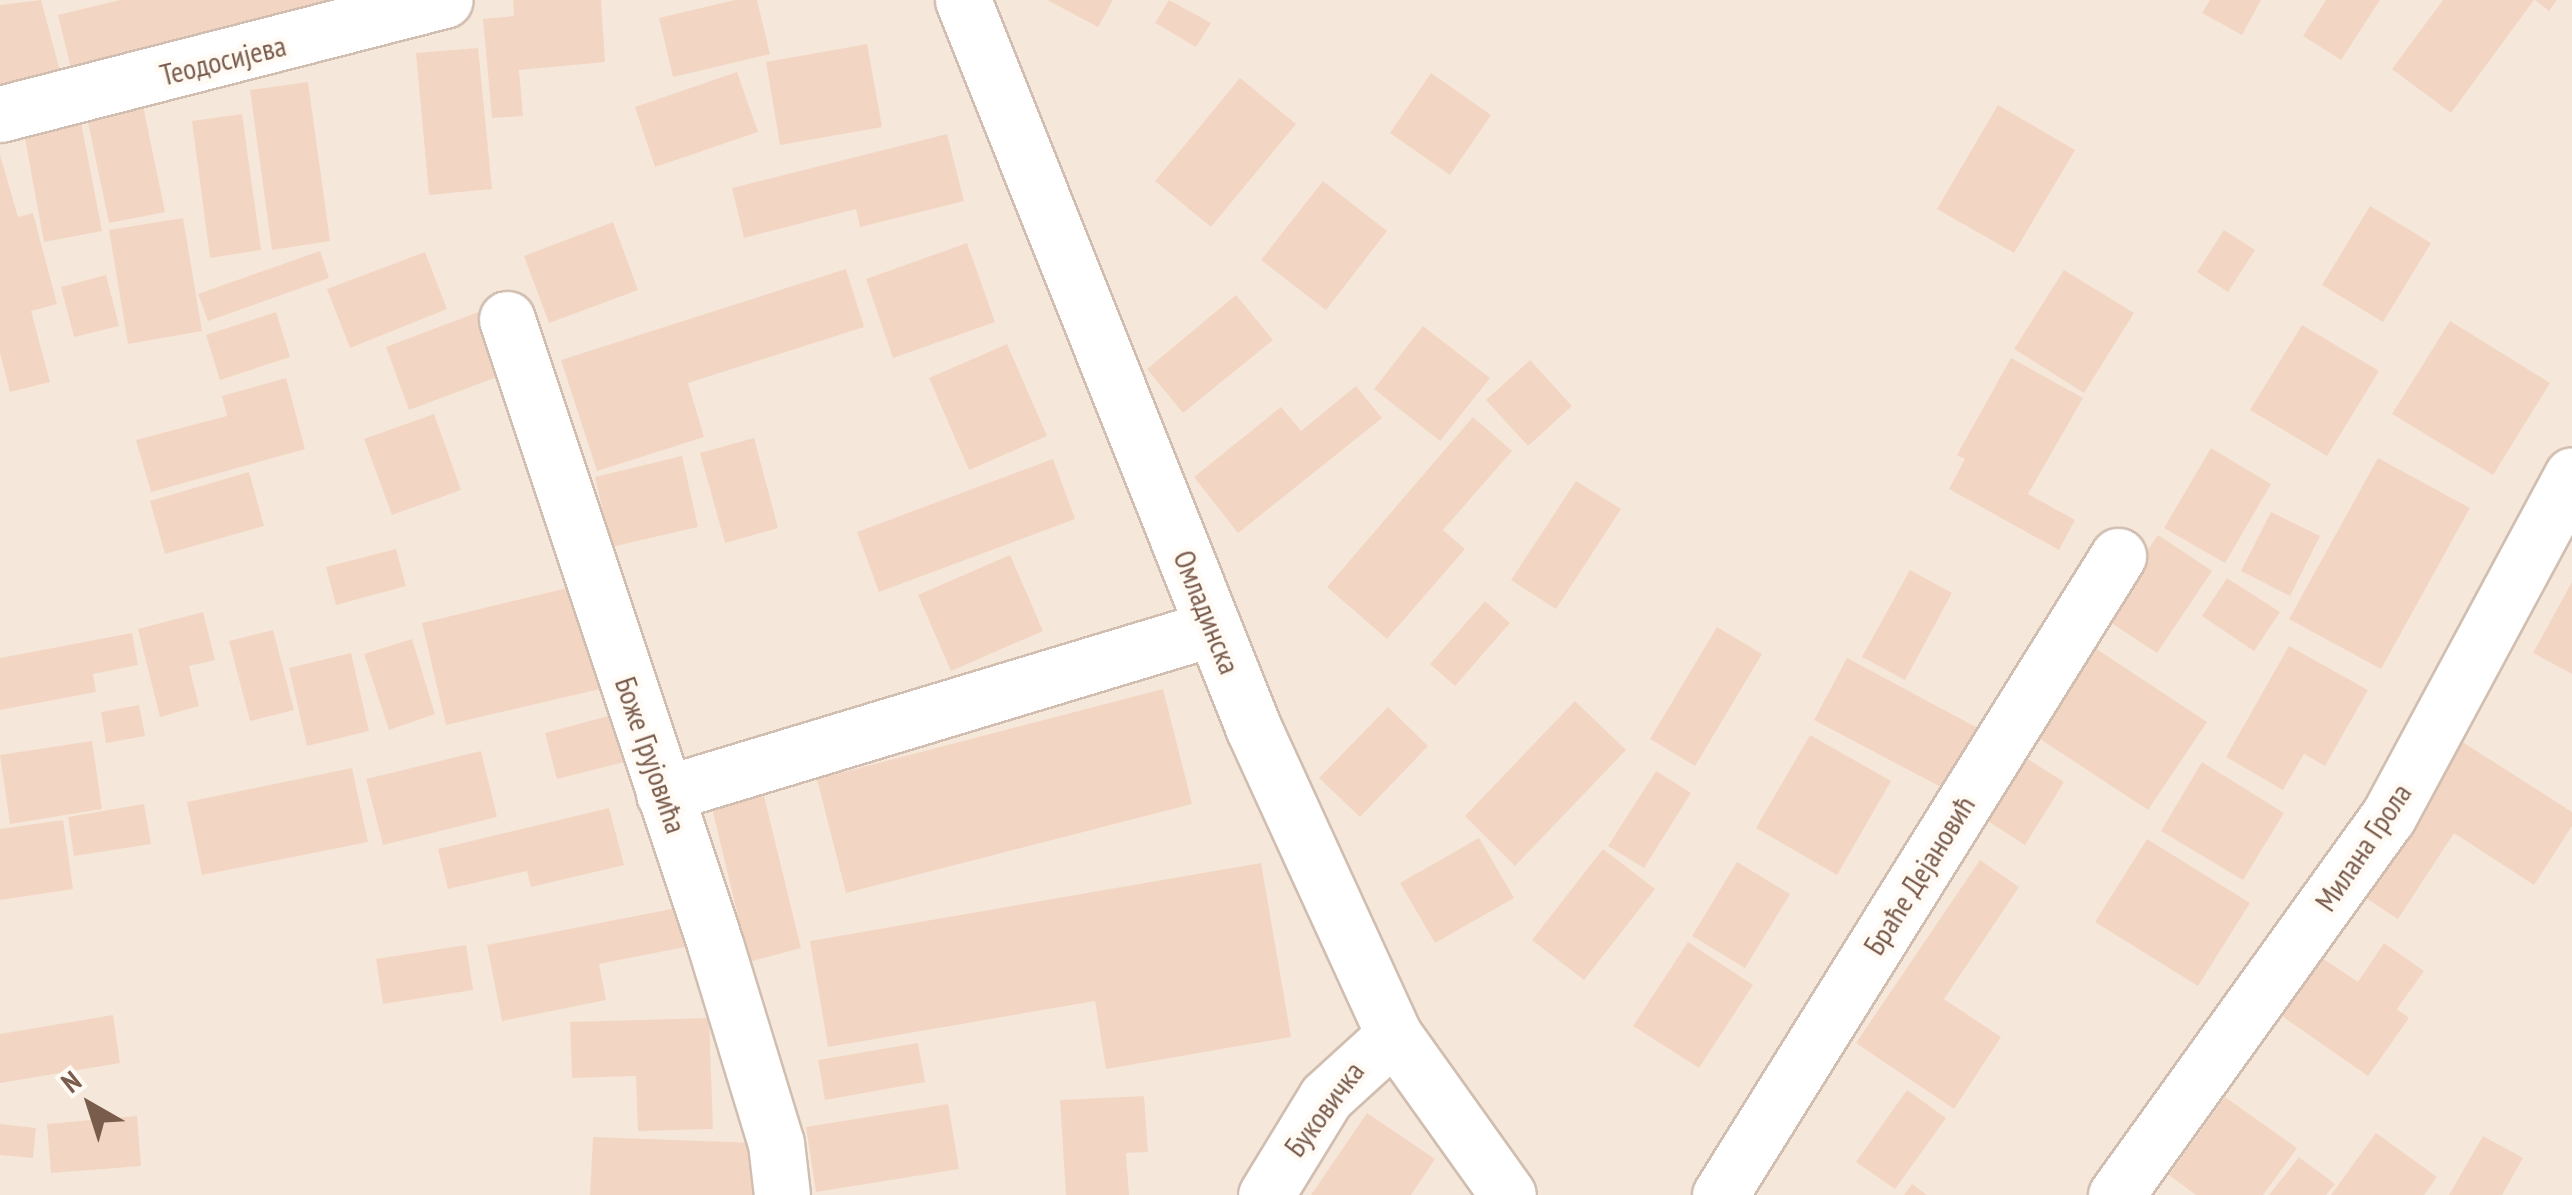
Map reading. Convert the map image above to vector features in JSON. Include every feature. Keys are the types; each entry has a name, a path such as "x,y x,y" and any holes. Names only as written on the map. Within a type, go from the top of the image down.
{"street":[{"name":"Теодосијева","path":"0,114 446,0"},
{"name":"Омладинска","path":"963,0 1213,628 1394,1035 1508,1195"},
{"name":"Боже Грујовића","path":"506,319 776,1144 782,1195"},
{"name":"Милана Грола","path":"2116,1195 2388,817 2572,475"},
{"name":"Браће Дејановић","path":"1720,1195 2118,556"},
{"path":"664,794 1213,628"},
{"name":"Буковичка","path":"1266,1195 1326,1096 1394,1035"}],"shaded area":[{"path":"0,0 2572,0 2572,1195 0,1195"}],"building":[{"path":"41,0 61,75 0,92 0,5"},
{"path":"120,0 325,0 328,12 72,73 58,15"},
{"path":"513,0 601,0 605,62 519,70 523,116 492,118 483,19 514,16"},
{"path":"735,0 757,0 770,54 673,77 659,18"},
{"path":"1047,0 1113,0 1098,27"},
{"path":"1169,0 1211,23 1196,47 1155,23"},
{"path":"2210,0 2261,0 2242,35 2202,13"},
{"path":"2326,0 2380,0 2341,60 2303,36"},
{"path":"2443,0 2534,0 2451,113 2392,69"},
{"path":"2535,0 2557,0 2549,11"},
{"path":"867,44 882,127 780,145 766,62"},
{"path":"478,48 492,189 429,195 416,53"},
{"path":"737,72 758,132 655,167 635,107"},
{"path":"1431,73 1491,115 1450,175 1390,133"},
{"path":"1240,78 1296,124 1211,227 1155,181"},
{"path":"308,82 330,241 272,250 250,90"},
{"path":"141,96 165,212 109,223 85,108"},
{"path":"1998,105 2075,150 2014,253 1937,209"},
{"path":"79,112 102,231 44,242 22,122"},
{"path":"242,114 261,250 210,258 192,121"},
{"path":"947,134 964,201 860,227 856,209 744,238 732,188"},
{"path":"0,155 18,217 33,213 57,304 31,311 50,382 10,392 0,353"},
{"path":"1323,181 1387,231 1326,310 1261,260"},
{"path":"2370,206 2431,243 2383,322 2322,285"},
{"path":"183,218 202,331 128,344 109,230"},
{"path":"613,222 638,290 549,323 524,256"},
{"path":"2224,230 2255,250 2228,292 2197,272"},
{"path":"967,243 995,322 893,358 866,279"},
{"path":"320,251 329,278 208,321 198,294"},
{"path":"425,252 447,309 350,348 327,289"},
{"path":"846,269 864,327 688,383 704,437 597,471 561,360"},
{"path":"2064,270 2134,313 2084,393 2014,349"},
{"path":"106,275 119,326 74,337 61,287"},
{"path":"1236,295 1273,340 1183,413 1147,369"},
{"path":"481,311 505,374 409,410 386,347"},
{"path":"276,312 290,357 220,380 206,335"},
{"path":"2450,321 2550,383 2493,475 2392,414"},
{"path":"2302,325 2379,371 2327,456 2250,410"},
{"path":"1423,326 1490,378 1440,441 1374,389"},
{"path":"1007,344 1047,436 969,470 929,378"},
{"path":"2011,358 2083,398 2028,494 2075,520 2059,550 1949,489 1965,459 1957,455"},
{"path":"1530,360 1572,406 1528,446 1486,400"},
{"path":"286,378 305,449 151,492 136,440 227,416 222,396"},
{"path":"1356,386 1382,418 1238,533 1194,477 1281,407 1301,431"},
{"path":"434,414 461,490 392,515 364,439"},
{"path":"1473,417 1512,451 1443,530 1465,549 1387,639 1327,587"},
{"path":"754,438 778,528 725,543 700,453"},
{"path":"2211,448 2271,484 2225,563 2164,528"},
{"path":"682,456 698,527 611,547 595,477"},
{"path":"2378,458 2470,508 2381,669 2289,619"},
{"path":"1053,459 1075,519 879,592 857,532"},
{"path":"249,472 264,526 165,554 150,501"},
{"path":"1576,481 1621,509 1556,609 1511,580"},
{"path":"2271,512 2320,536 2290,596 2241,571"},
{"path":"2158,535 2212,571 2157,653 2102,617"},
{"path":"396,549 406,586 336,605 326,567"},
{"path":"1010,555 1043,631 951,671 918,595"},
{"path":"1910,570 1952,593 1905,680 1862,657"},
{"path":"2227,578 2280,612 2254,651 2202,616"},
{"path":"2572,582 2572,674 2533,653"},
{"path":"576,586 600,689 446,725 422,623"},
{"path":"1485,601 1510,623 1455,686 1430,664"},
{"path":"203,612 215,660 189,666 199,706 160,717 138,629"},
{"path":"1717,627 1762,654 1695,766 1650,739"},
{"path":"273,630 294,710 250,721 229,641"},
{"path":"132,633 138,665 93,674 96,692 0,710 0,658"},
{"path":"412,639 435,714 389,730 364,654"},
{"path":"2089,644 2207,722 2148,810 2031,733"},
{"path":"2289,646 2368,690 2325,766 2304,754 2283,790 2226,757"},
{"path":"351,653 369,731 307,746 289,668"},
{"path":"1847,658 1989,734 1956,795 1814,720"},
{"path":"1163,689 1192,804 846,893 817,779"},
{"path":"1575,701 1626,750 1515,866 1465,816"},
{"path":"139,705 145,736 106,743 101,712"},
{"path":"1388,707 1428,746 1360,817 1319,778"},
{"path":"612,715 624,762 557,779 545,733"},
{"path":"1810,735 1891,781 1837,875 1756,828"},
{"path":"92,741 102,809 10,824 0,755"},
{"path":"2461,741 2572,812 2572,826 2534,885 2454,833 2398,919 2361,895"},
{"path":"481,751 497,817 383,845 366,779"},
{"path":"2026,758 2064,782 2025,845 1986,820"},
{"path":"2202,762 2284,813 2243,880 2161,831"},
{"path":"352,768 368,842 202,875 187,802"},
{"path":"1656,771 1691,793 1644,868 1608,846"},
{"path":"763,792 801,948 749,962 711,804"},
{"path":"144,804 151,844 74,856 68,817"},
{"path":"609,808 624,865 531,887 527,871 448,889 438,849"},
{"path":"63,820 73,889 0,900 0,829"},
{"path":"1479,838 1514,898 1435,943 1400,883"},
{"path":"2147,839 2250,903 2198,986 2095,922"},
{"path":"1603,849 1655,889 1584,980 1532,940"},
{"path":"1980,860 2019,887 1944,999 2001,1037 1954,1109 1856,1043"},
{"path":"1737,862 1790,894 1745,968 1692,936"},
{"path":"1261,863 1291,1037 1106,1069 1095,1001 828,1047 810,941"},
{"path":"687,906 695,945 599,964 606,1000 502,1021 487,945"},
{"path":"1688,942 1753,985 1699,1068 1633,1026"},
{"path":"2384,943 2424,971 2397,1009 2409,1018 2368,1076 2279,1014 2319,956 2358,982"},
{"path":"466,945 473,990 383,1004 376,959"},
{"path":"113,1015 120,1063 0,1083 0,1034"},
{"path":"709,1018 713,1129 638,1131 636,1076 572,1078 570,1022"},
{"path":"918,1043 925,1082 825,1100 818,1060"},
{"path":"1907,1090 1946,1118 1895,1189 1856,1162"},
{"path":"1144,1096 1148,1152 1126,1153 1129,1195 1066,1195 1060,1100"},
{"path":"2225,1097 2297,1148 2263,1195 2196,1195 2169,1175"},
{"path":"948,1104 959,1169 816,1192 806,1127"},
{"path":"1367,1113 1435,1159 1411,1195 1311,1195"},
{"path":"137,1116 141,1166 51,1173 47,1124"},
{"path":"0,1124 36,1128 33,1158 0,1155"},
{"path":"2376,1133 2437,1177 2424,1195 2331,1195"},
{"path":"2483,1136 2523,1158 2502,1195 2449,1195"},
{"path":"593,1137 757,1143 754,1195 590,1195"},
{"path":"2299,1157 2335,1184 2326,1195 2269,1195"},
{"path":"1912,1184 1927,1195 1904,1195"}]}
